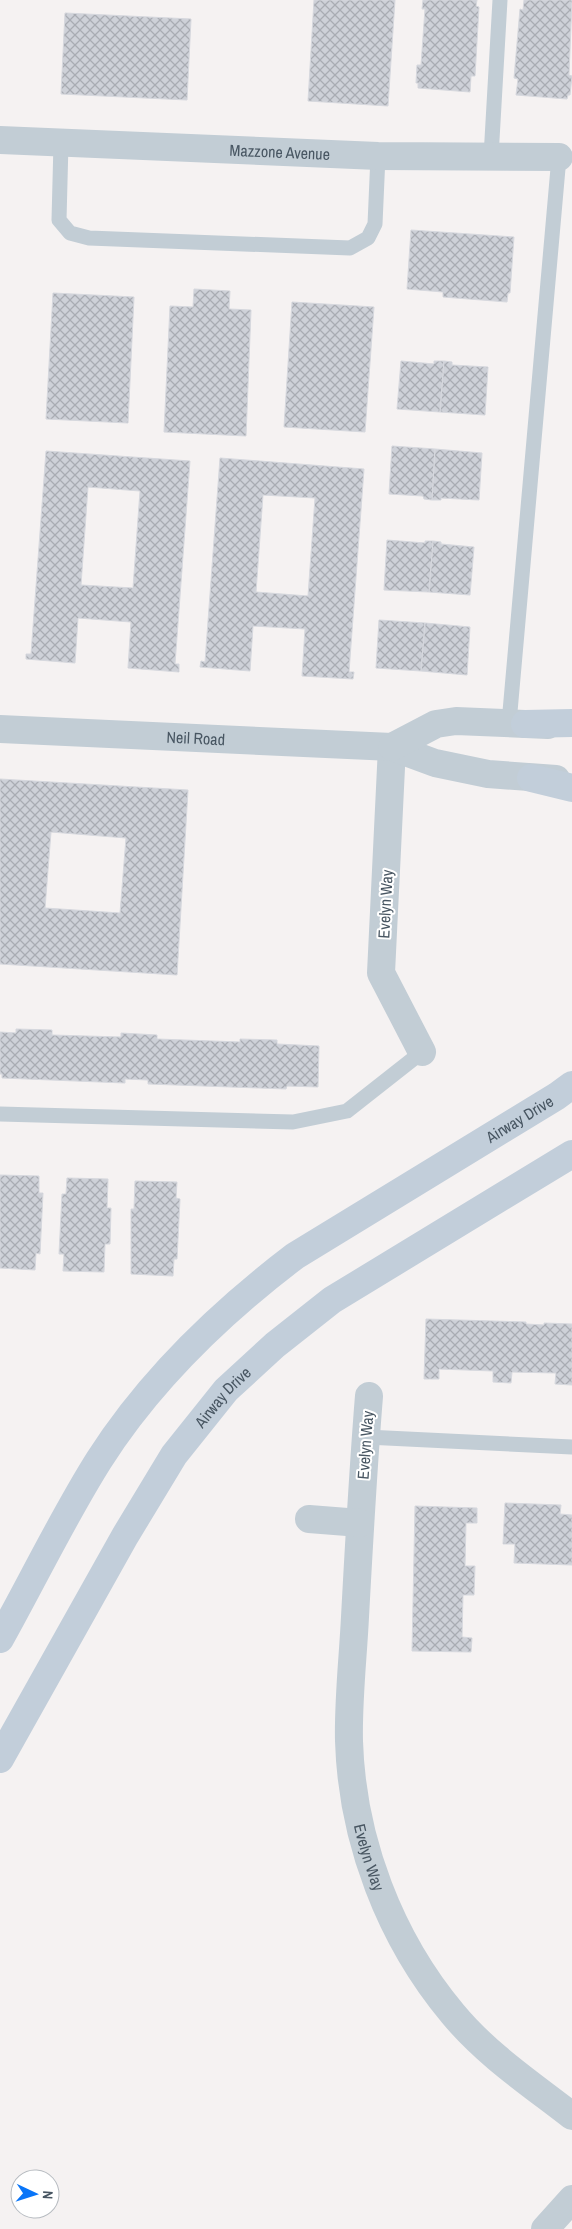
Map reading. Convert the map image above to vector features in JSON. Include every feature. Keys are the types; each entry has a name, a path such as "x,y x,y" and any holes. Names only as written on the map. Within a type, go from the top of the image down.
{"main road":[{"path":"517,724 572,725"},
{"path":"531,778 572,788"},
{"name":"Airway Drive","path":"0,1639 99,1460 131,1414 170,1367 206,1331 258,1284 295,1256 572,1085"},
{"name":"Airway Drive","path":"0,1759 125,1536 174,1455 226,1390 275,1345 332,1300 572,1154"},
{"path":"545,1171 572,1159"}],"street":[{"name":"Mazzone Avenue","path":"0,140 378,156 566,157"},
{"path":"392,747 436,724 456,721 517,724"},
{"name":"Neil Road","path":"0,729 392,747 435,763 488,774 572,780"},
{"name":"Evelyn Way","path":"392,747 381,973 422,1052"},
{"name":"Evelyn Way","path":"369,1396 360,1523 349,1741 356,1803 368,1858 390,1915 418,1966 454,2014 495,2057 572,2116"},
{"path":"309,1519 360,1523"},
{"path":"544,2229 572,2199"}],"lane":[{"path":"491,157 500,0"},
{"path":"61,143 59,220 70,233 89,238 350,248 368,238 375,224 378,156"},
{"path":"517,724 566,157"},
{"path":"0,1114 293,1122 347,1110 422,1052"},
{"path":"366,1438 572,1448"}],"building":[{"path":"314,0 395,0 388,106 308,101"},
{"path":"423,0 477,0 476,6 479,7 475,76 471,76 470,92 418,88 418,83 416,83 417,65 421,65 425,9 422,9"},
{"path":"524,0 572,0 569,75 572,76 570,95 568,95 567,99 516,95 518,79 514,78 520,9 523,10"},
{"path":"65,13 191,19 187,100 61,94"},
{"path":"411,230 514,237 510,293 508,293 507,302 443,297 443,292 407,289"},
{"path":"194,289 230,291 229,309 251,310 246,436 164,432 170,306 193,307"},
{"path":"53,293 134,297 128,423 46,419"},
{"path":"292,302 374,307 365,432 284,427"},
{"path":"401,361 434,364 434,361 444,361 440,412 397,409"},
{"path":"444,361 452,362 452,365 488,367 485,415 440,412"},
{"path":"392,446 435,449 432,500 424,499 423,496 389,494"},
{"path":"435,449 482,453 479,500 441,498 441,500 432,500"},
{"path":"46,451 190,461 175,664 179,664 179,672 128,668 131,622 78,618 75,663 26,659 26,654 31,654","holes":["88,487 140,491 133,588 81,585"]},
{"path":"220,458 364,469 349,672 354,672 353,679 302,676 305,629 253,626 250,671 200,667 201,661 205,662","holes":["263,495 315,498 308,596 256,592"]},
{"path":"387,540 425,543 425,541 433,541 429,592 384,590"},
{"path":"433,541 441,542 441,544 474,547 470,595 429,592"},
{"path":"379,620 425,623 421,671 376,668"},
{"path":"425,623 470,627 467,675 421,671"},
{"path":"0,779 188,790 177,975 0,964","holes":["51,832 126,838 120,913 45,908"]},
{"path":"16,1029 52,1030 52,1035 121,1037 121,1033 157,1035 157,1039 240,1042 240,1039 277,1040 277,1044 319,1046 318,1087 287,1086 286,1089 148,1084 148,1080 125,1079 125,1083 2,1078 2,1074 0,1074 0,1032 16,1033"},
{"path":"0,1175 39,1176 39,1193 43,1193 40,1254 36,1253 35,1270 0,1268"},
{"path":"67,1178 108,1179 107,1208 111,1208 110,1244 105,1244 104,1272 63,1271 64,1254 59,1254 62,1194 66,1194"},
{"path":"135,1181 177,1182 176,1198 180,1199 177,1259 174,1259 173,1276 131,1274 131,1209 134,1209"},
{"path":"426,1319 526,1322 526,1324 544,1325 544,1323 572,1324 572,1385 555,1384 556,1373 512,1372 511,1383 493,1382 493,1371 439,1369 439,1379 424,1379"},
{"path":"505,1503 561,1505 560,1514 572,1515 572,1565 514,1563 515,1544 503,1544"},
{"path":"415,1506 477,1508 477,1523 466,1523 465,1566 475,1566 474,1595 463,1595 462,1637 472,1638 471,1652 412,1651"}]}
